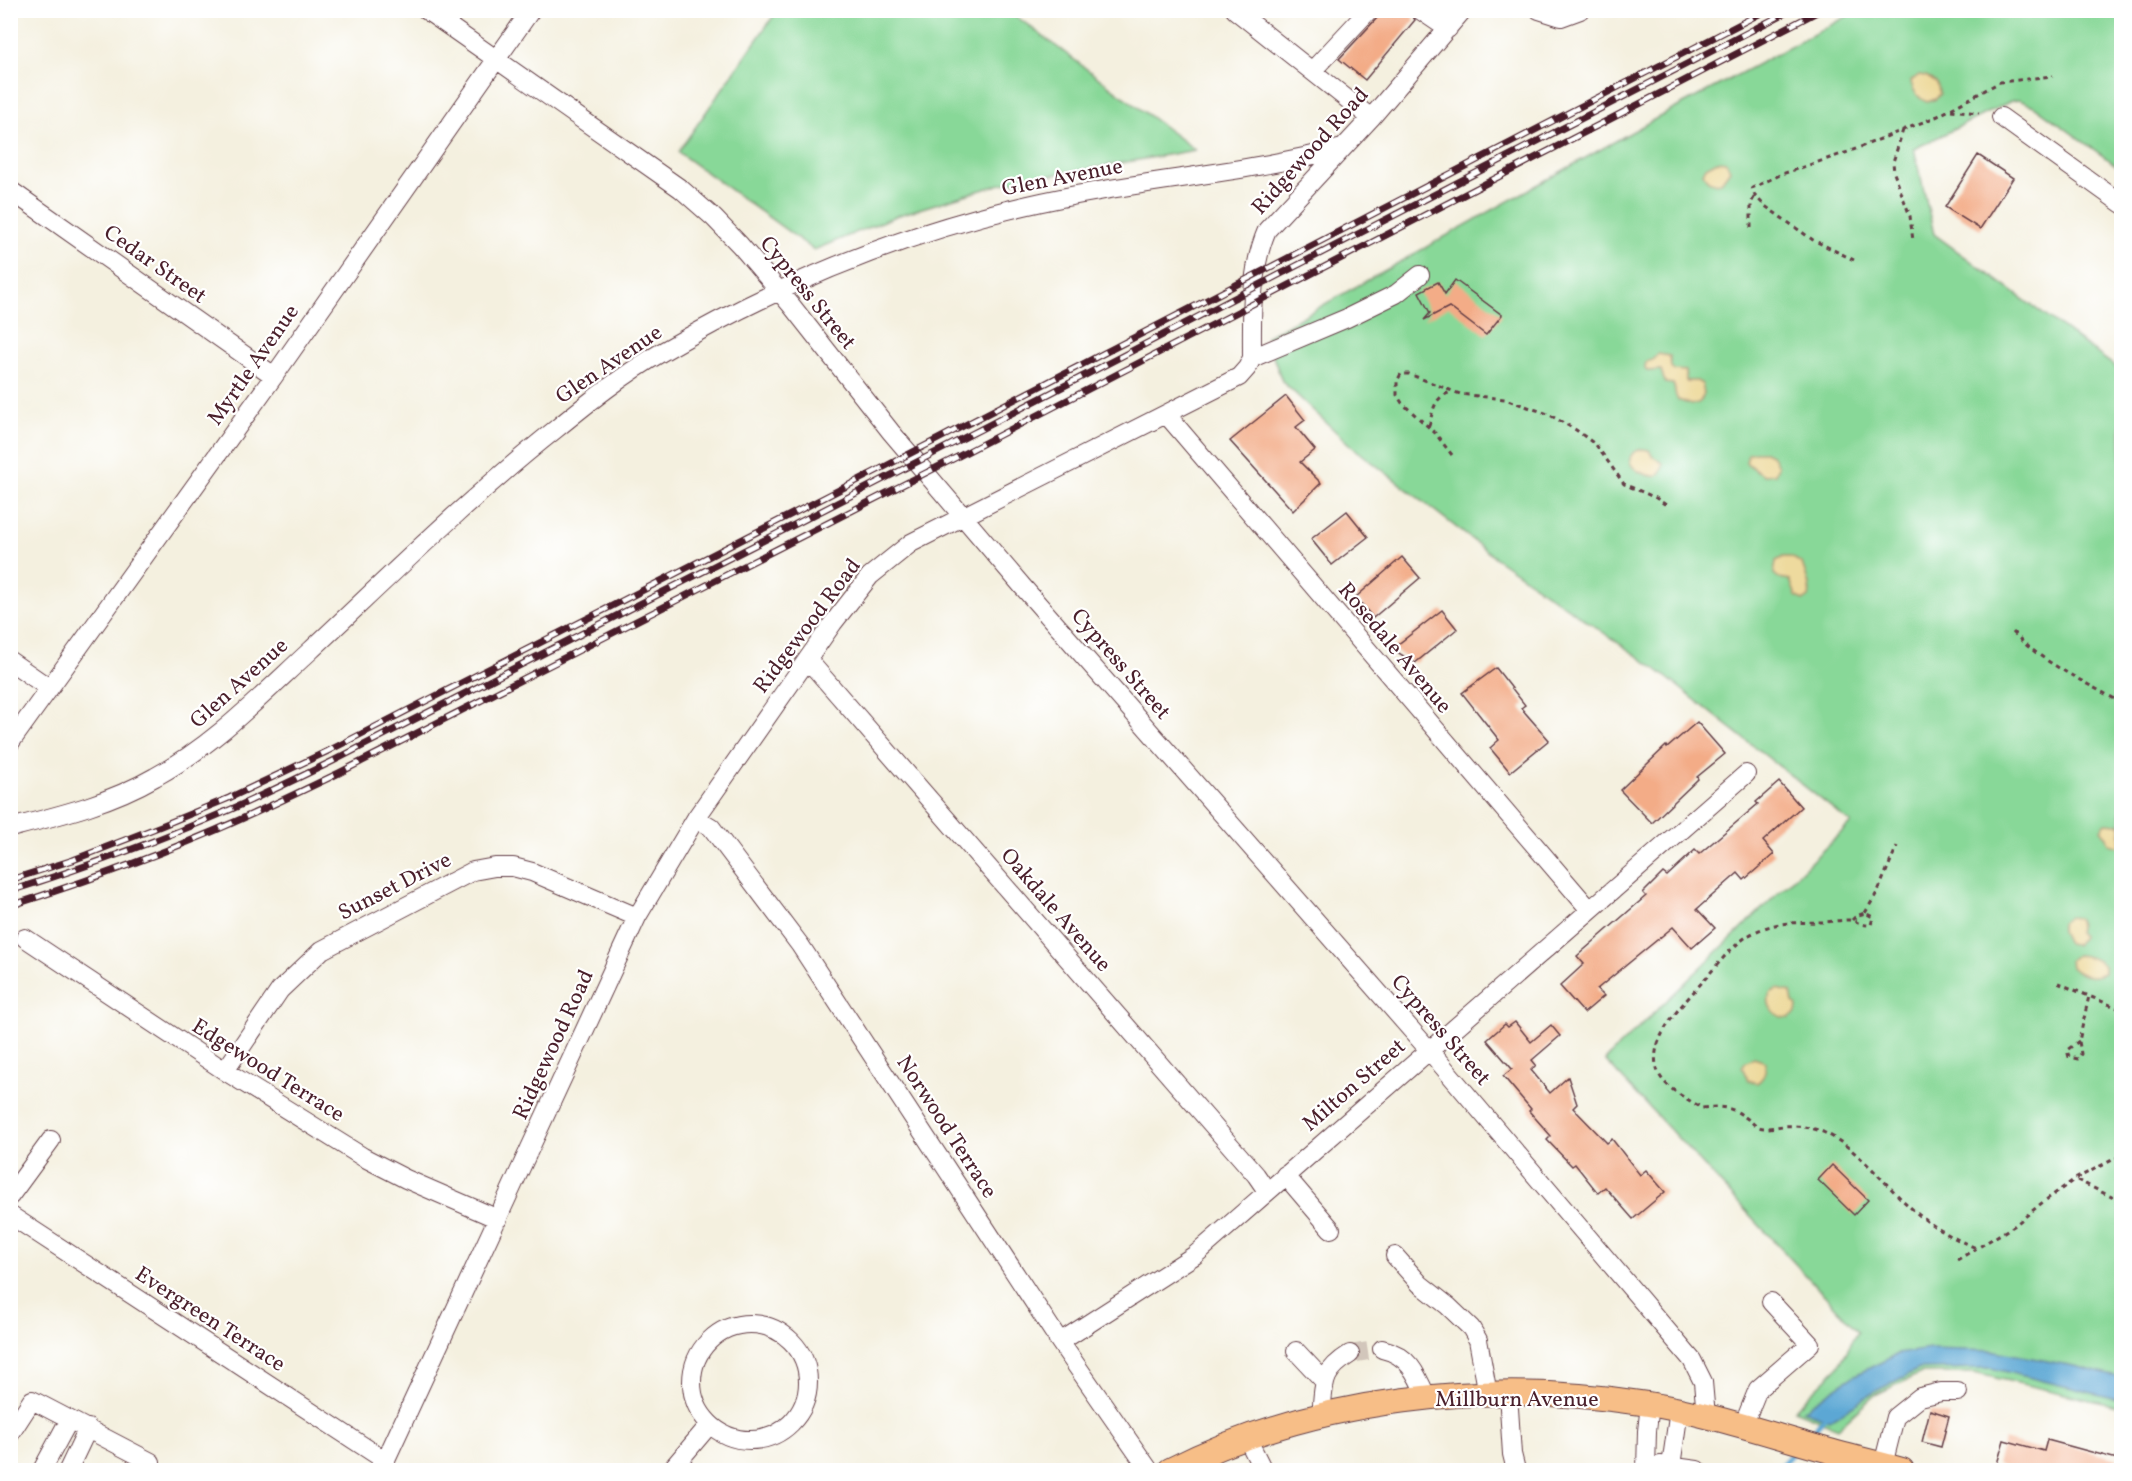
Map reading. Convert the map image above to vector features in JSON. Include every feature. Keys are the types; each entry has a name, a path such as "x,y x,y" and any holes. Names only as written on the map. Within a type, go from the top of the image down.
{"main road":[{"name":"Millburn Avenue","path":"1170,1470 1289,1423 1427,1398 1498,1394 1602,1397 1650,1404 1754,1429 1888,1469"}],"street":[{"name":"Cypress Street","path":"426,10 681,189 714,218 779,291 891,432 965,516 1023,587 1429,1050 1692,1360 1703,1382 1706,1416"},
{"name":"Myrtle Avenue","path":"10,743 274,376 531,10"},
{"path":"1235,10 1371,118"},
{"path":"1312,72 1369,10"},
{"path":"1420,10 1448,29"},
{"name":"Ridgewood Road","path":"384,1466 637,916 696,818 833,623 870,576 911,543 1239,377 1252,358 1256,264 1260,245 1267,230 1371,118 1463,10"},
{"path":"1539,10 1561,17 1580,10"},
{"path":"2001,117 2121,204"},
{"name":"Glen Avenue","path":"10,828 80,810 142,784 178,764 230,724 505,469 596,397 660,353 779,291 874,251 958,223 1025,205 1296,160 1342,148"},
{"name":"Cedar Street","path":"10,190 274,376"},
{"path":"1252,358 1347,318 1396,294 1420,275"},
{"name":"Rosedale Avenue","path":"1166,414 1590,910"},
{"name":"Oakdale Avenue","path":"808,660 1256,1175 1267,1191"},
{"path":"10,661 49,688"},
{"name":"Milton Street","path":"1060,1342 1195,1255 1285,1174 1746,774"},
{"name":"Norwood Terrace","path":"696,818 711,827 800,945 1060,1342 1149,1470"},
{"name":"Sunset Drive","path":"225,1071 280,990 322,950 473,871 513,867 532,872 637,916"},
{"name":"Edgewood Terrace","path":"25,938 225,1071 363,1157 406,1179 498,1219"},
{"path":"10,1196 51,1140"},
{"path":"1285,1174 1331,1229"},
{"name":"Evergreen Terrace","path":"10,1215 384,1466"},
{"path":"1395,1256 1420,1284 1471,1328 1478,1340 1498,1394 1516,1470"},
{"path":"1754,1429 1758,1389 1810,1344 1771,1302"},
{"path":"756,1324 768,1327 789,1339 803,1359 808,1382 803,1406 789,1425 768,1437 744,1440 721,1432 710,1424 697,1406 692,1382 697,1358 711,1339 732,1327 756,1324"},
{"path":"1382,1349 1392,1351 1407,1361 1415,1371 1427,1398"},
{"path":"1296,1351 1325,1382"},
{"path":"1321,1416 1325,1382 1330,1368 1350,1354"},
{"path":"1888,1469 1895,1417 1920,1397 1941,1392 1958,1392"},
{"path":"10,1434 32,1400 151,1462"},
{"path":"1650,1404 1646,1467 1671,1466 1697,1470"},
{"path":"1671,1466 1679,1410"},
{"path":"42,1470 69,1420"},
{"path":"671,1470 710,1424"},
{"path":"68,1470 88,1428"},
{"path":"1247,1438 1263,1470"}],"path":[{"path":"1854,260 1813,240 1765,206 1755,196 1752,188 1903,130 1949,110 2000,82 2053,76"},
{"path":"1949,110 1979,113"},
{"path":"1903,130 1893,162 1894,173 1910,216 1913,241"},
{"path":"1751,228 1751,203 1755,196"},
{"path":"1452,455 1429,426 1402,403 1397,395 1397,381 1401,374 1409,374 1453,392 1505,399 1548,414 1596,445 1624,484 1656,498 1666,506"},
{"path":"1429,426 1436,401 1447,393 1453,392"},
{"path":"2013,632 2024,644 2046,659 2121,703"},
{"path":"1851,920 1866,913 1897,846"},
{"path":"1866,913 1873,917 1871,926 1851,920 1780,923 1760,929 1729,950 1681,1005 1664,1031 1655,1058 1657,1072 1662,1081 1702,1108 1721,1106 1739,1113 1756,1126 1805,1127 1823,1132 1864,1161 1910,1208 1929,1223 1976,1248"},
{"path":"2058,983 2121,1010"},
{"path":"2079,1041 2067,1050 2069,1058 2078,1059 2081,1054 2079,1041 2089,996"},
{"path":"1957,1260 2014,1226 2075,1179 2121,1155"},
{"path":"2075,1179 2121,1202"}],"green space":[{"path":"777,11 1009,11 1195,150 1001,184 896,216 814,250 678,152"},
{"path":"1857,11 2121,11 2121,169 2034,106 2019,100 2011,101 1914,149 1934,234 2121,371 2121,1407 1974,1373 1921,1373 1875,1395 1838,1428 1794,1410 1838,1367 1858,1331 1605,1060 1851,823 1656,669 1497,559 1350,445 1282,381 1266,337 1646,124"}],"sand":[{"path":"1919,75 1926,76 1937,83 1940,94 1936,99 1927,102 1916,94 1911,81"},
{"path":"1717,161 1726,162 1730,170 1722,181 1716,184 1708,181 1703,173 1706,167"},
{"path":"1658,354 1670,356 1671,367 1674,370 1686,371 1686,381 1697,381 1702,384 1704,393 1700,402 1692,405 1678,400 1673,384 1665,383 1661,370 1648,371 1645,368 1646,362"},
{"path":"1642,449 1649,450 1652,456 1663,463 1662,470 1657,476 1642,473 1630,462 1633,453"},
{"path":"1765,452 1773,456 1778,466 1775,474 1764,475 1746,462 1748,454"},
{"path":"1783,557 1791,557 1802,563 1810,589 1809,597 1803,601 1796,596 1790,580 1779,578 1774,574 1776,561"},
{"path":"2106,823 2118,824 2121,827 2121,847 2109,844 2101,829"},
{"path":"2068,917 2077,918 2080,922 2078,932 2083,937 2076,945 2067,943 2061,931 2061,923"},
{"path":"2076,955 2099,961 2104,966 2104,973 2087,976 2078,973 2071,967 2070,960"},
{"path":"1777,989 1791,992 1793,1003 1797,1006 1796,1013 1789,1018 1779,1016 1770,1007 1770,993"},
{"path":"1754,1058 1766,1062 1763,1076 1757,1083 1748,1080 1742,1067 1746,1061"}],"water":[{"path":"1930,1349 1995,1351 2074,1366 2121,1378 2121,1400 1991,1368 1919,1369 1876,1391 1830,1420 1803,1410 1855,1375 1898,1354"}],"building":[{"path":"1380,10 1409,10 1415,20 1365,80 1339,59 1377,18"},
{"path":"1978,155 2013,178 1980,229 1945,207"},
{"path":"1455,280 1502,315 1486,335 1449,307 1424,320 1430,313 1419,292 1438,282 1445,294"},
{"path":"1286,396 1305,420 1296,427 1315,450 1300,462 1321,483 1293,511 1230,441"},
{"path":"1347,511 1368,537 1332,565 1311,539"},
{"path":"1402,557 1420,578 1373,618 1356,597"},
{"path":"1442,610 1457,629 1415,663 1392,649"},
{"path":"1496,668 1525,705 1521,708 1549,740 1510,772 1490,748 1499,740 1462,693"},
{"path":"1697,722 1725,754 1697,777 1698,779 1652,823 1620,790 1666,746 1667,748"},
{"path":"1779,782 1801,807 1763,841 1774,854 1744,880 1738,873 1697,909 1715,928 1692,948 1673,927 1597,989 1604,996 1584,1013 1560,986 1584,964 1577,956 1646,896 1643,893 1663,873 1667,876 1695,850 1699,854 1758,804 1756,802"},
{"path":"1515,1022 1531,1042 1551,1025 1560,1036 1532,1060 1536,1065 1531,1070 1550,1093 1568,1077 1577,1104 1573,1108 1607,1143 1612,1139 1640,1175 1646,1170 1665,1192 1633,1219 1605,1187 1598,1193 1575,1164 1572,1166 1547,1140 1551,1136 1503,1076 1512,1069 1487,1040 1505,1024 1508,1027"},
{"path":"1832,1165 1868,1200 1854,1215 1818,1180"},
{"path":"1930,1410 1949,1416 1941,1447 1922,1442"},
{"path":"2004,1440 2044,1451 2047,1440 2121,1460 2121,1470 2021,1470 1997,1464"}],"waterway":[{"path":"1807,1437 1829,1413"},
{"path":"1777,1470 1797,1448"}],"tunnel":[{"path":"1350,1354 1382,1349"}],"railway":[{"path":"10,880 73,860 161,826 229,798 328,751 884,467 1767,10"},
{"path":"10,891 95,863 179,831 234,808 333,761 1791,10"},
{"path":"10,906 97,877 183,844 339,773 959,456 1821,10"}]}
